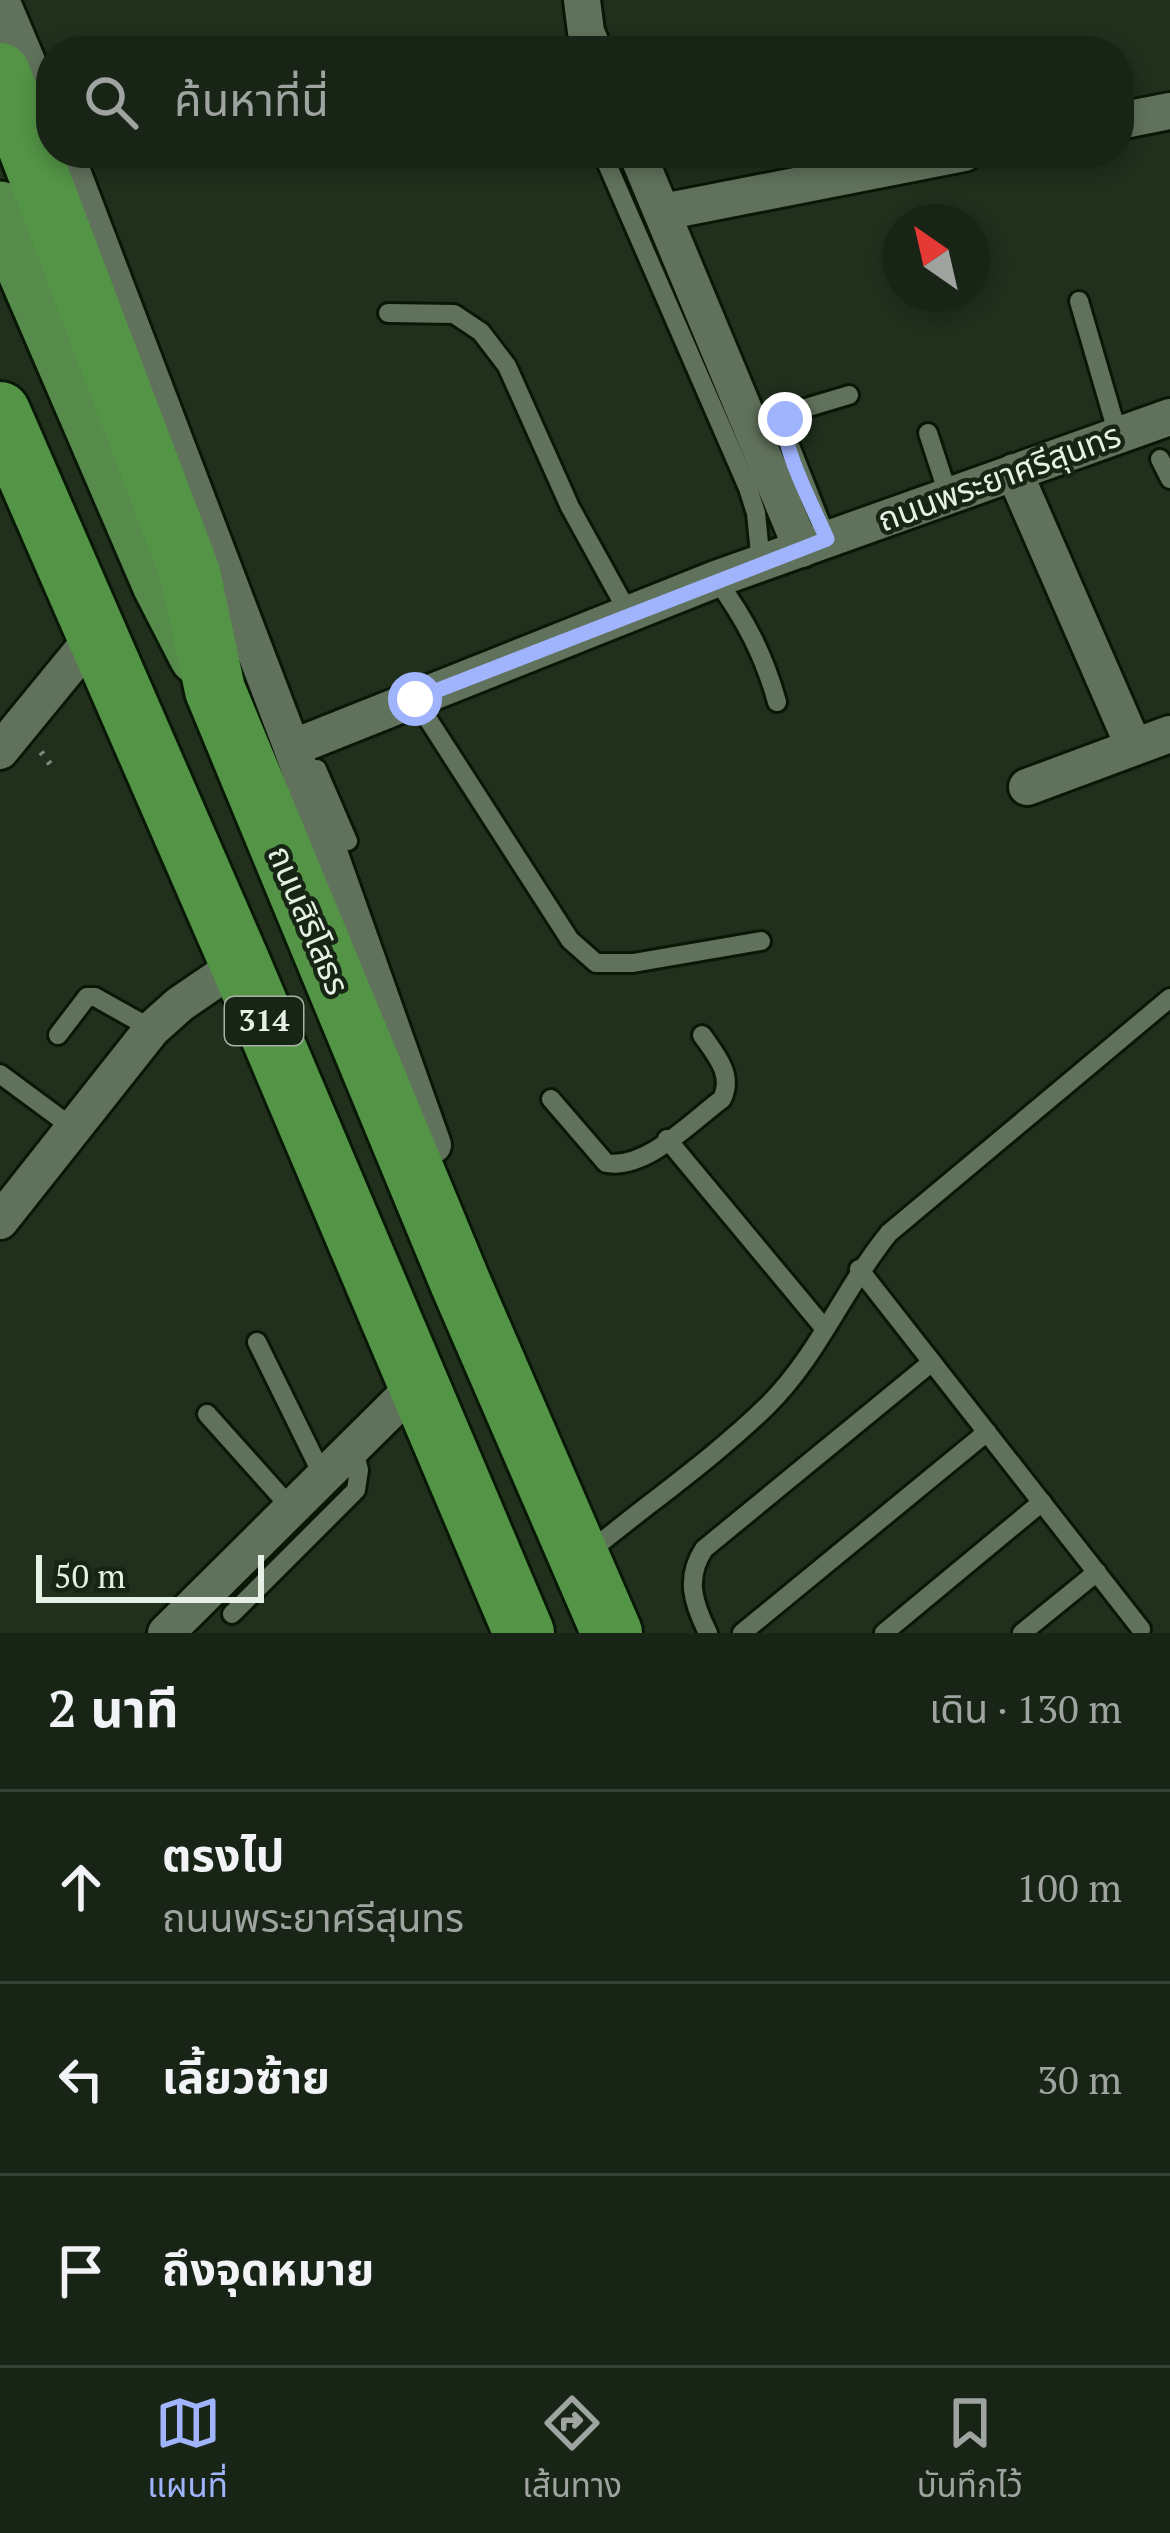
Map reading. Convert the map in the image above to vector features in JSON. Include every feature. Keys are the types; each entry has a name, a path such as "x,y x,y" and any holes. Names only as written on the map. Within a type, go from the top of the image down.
{"highway":[{"path":"0,73 36,167"},
{"path":"37,168 190,574 215,690"},
{"name":"314","path":"0,412 417,1384 505,1623"},
{"name":"ถนนสิริโสธร","path":"215,690 460,1282 612,1633"}],"main road":[{"name":"ถนนสิริโสธร","path":"0,210 161,584 215,690"}],"street":[{"path":"1,0 36,83"},
{"path":"583,0 588,36"},
{"path":"1134,119 1170,111"},
{"path":"71,168 299,745 449,1191 461,1239 460,1282"},
{"path":"628,168 815,544"},
{"path":"659,230 905,168"},
{"name":"ถนนพระยาศรีสุนทร","path":"299,745 716,579 948,494 1150,437"},
{"path":"1014,472 1134,747"},
{"path":"0,752 95,635"},
{"path":"1027,787 1170,734"},
{"path":"0,1221 152,1029 240,963"},
{"path":"166,1633 417,1384"}],"lane":[{"path":"659,230 756,513 760,564"},
{"path":"1079,301 1170,478"},
{"path":"388,313 454,314 482,332 507,366 570,507 629,614"},
{"path":"815,544 782,428 792,412 849,395"},
{"path":"928,433 948,494"},
{"path":"716,579 743,616 764,658 777,702"},
{"path":"415,699 570,940 596,963 633,963 761,941"},
{"path":"299,745 348,841"},
{"path":"58,1035 87,997 152,1029"},
{"path":"580,1560 767,1406 825,1329 859,1269 889,1233 1170,998"},
{"path":"551,1099 606,1163 622,1166 722,1099 728,1088 724,1066 702,1035"},
{"path":"0,1074 74,1128"},
{"path":"667,1139 825,1329"},
{"path":"859,1269 1141,1632"},
{"path":"257,1342 323,1476"},
{"path":"708,1633 692,1583 693,1566 704,1549 932,1362"},
{"path":"207,1414 291,1508"},
{"path":"742,1633 987,1432"},
{"path":"232,1613 356,1490 359,1470 353,1447"},
{"path":"884,1633 1042,1502"},
{"path":"1022,1633 1097,1572"}],"route":[{"path":"415,699 827,539 782,428 785,419"}]}
